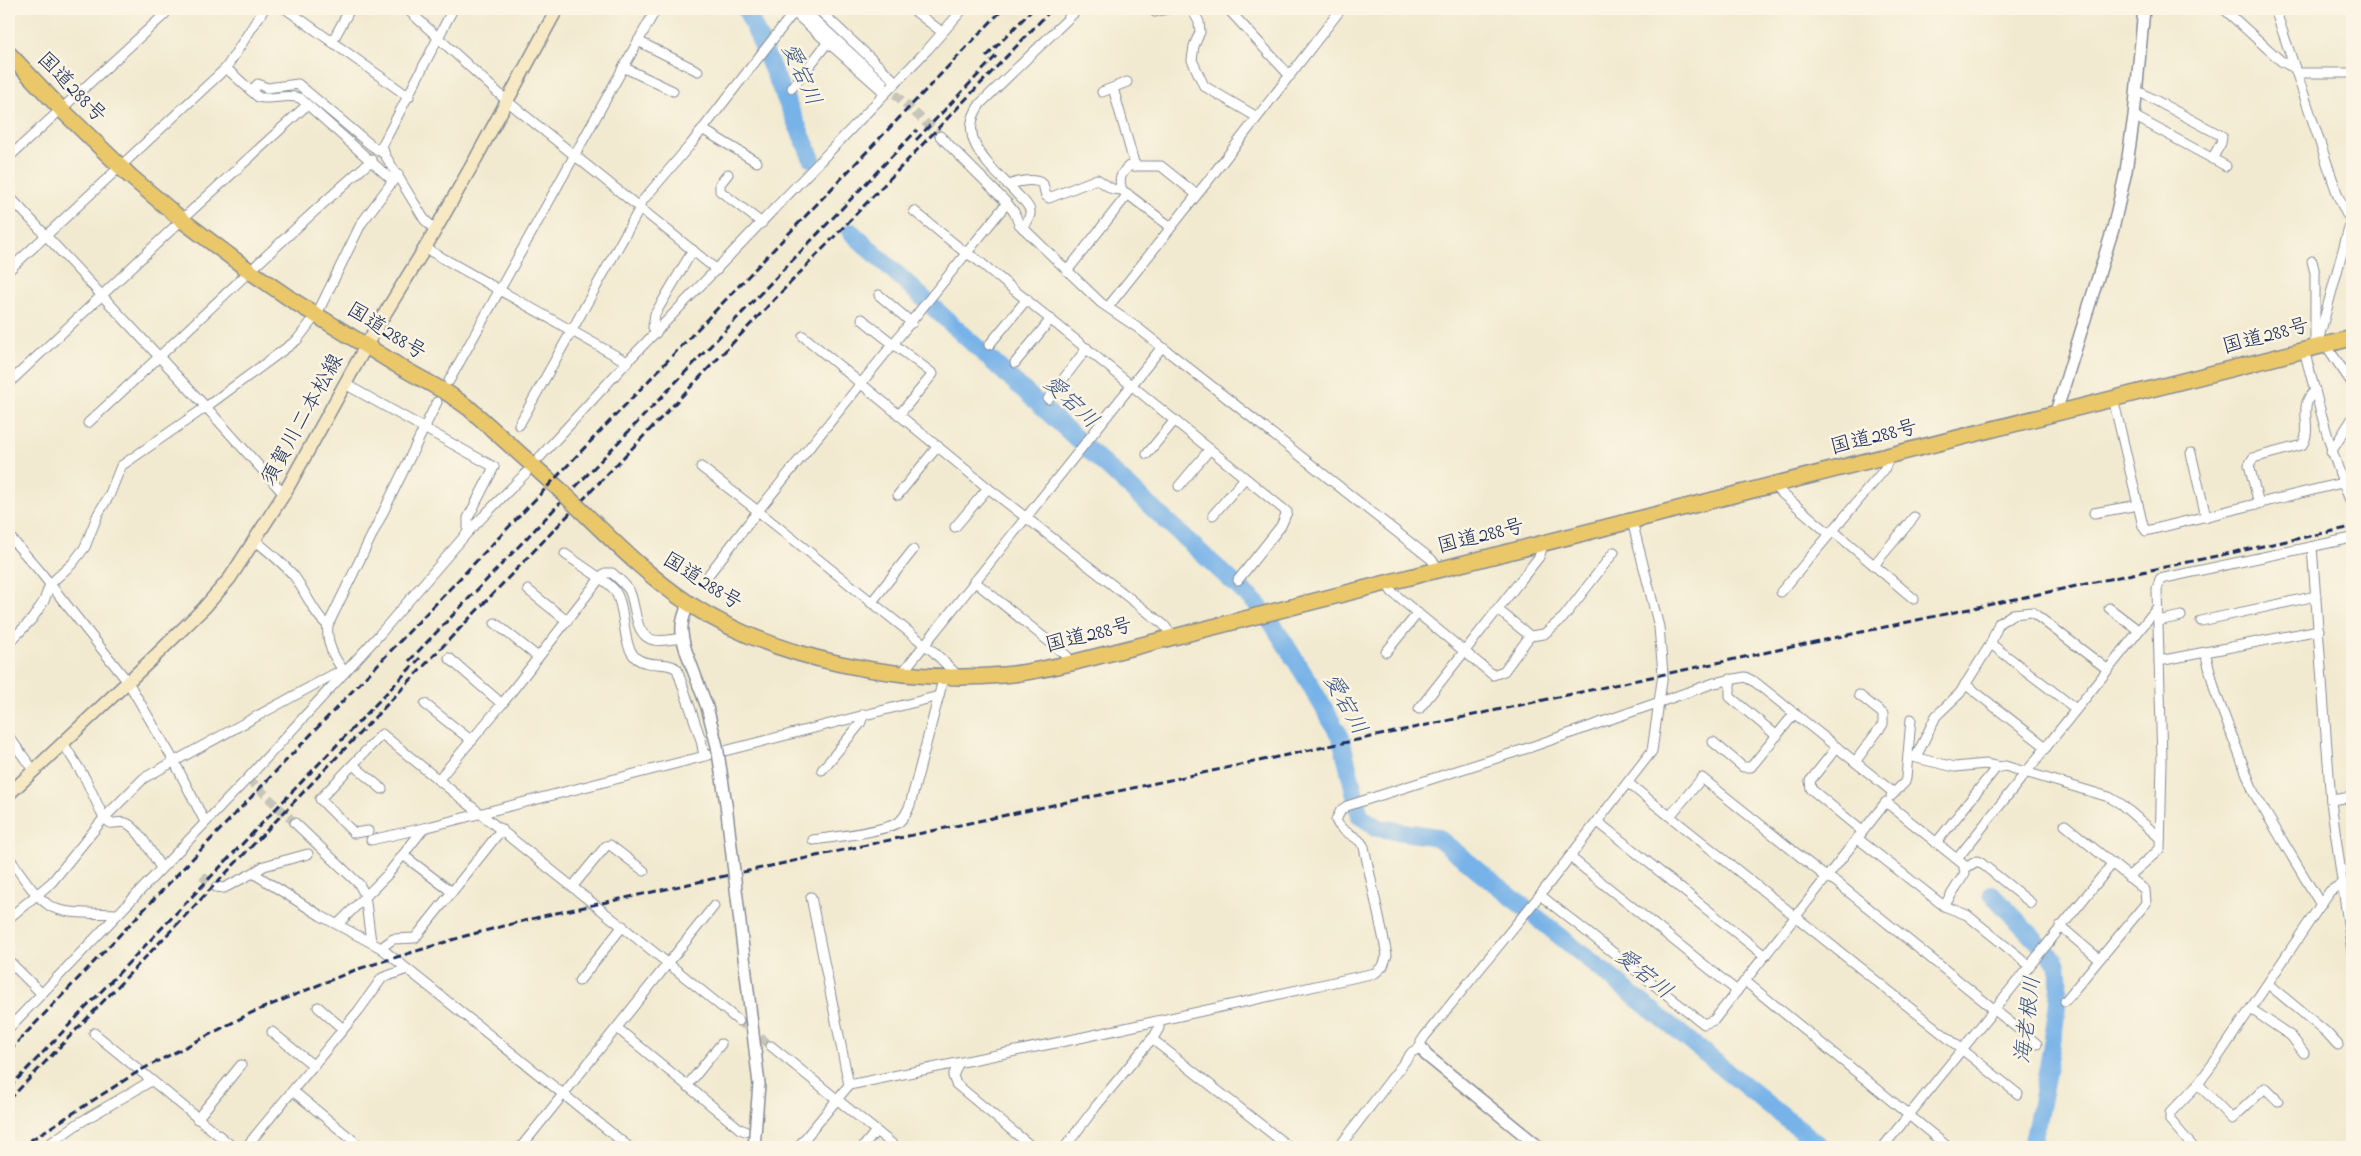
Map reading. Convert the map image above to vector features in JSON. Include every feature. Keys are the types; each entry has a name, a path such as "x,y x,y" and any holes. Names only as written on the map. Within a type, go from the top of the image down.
{"highway":[{"name":"国道288号","path":"9,54 62,110 120,166 182,220 251,272 470,409 645,571 689,604 760,639 796,651 836,662 902,673 959,677 1018,673 1071,663 2352,338"}],"main road":[{"name":"須賀川二本松線","path":"9,794 204,608 230,578 256,541 367,345 425,248 557,9"}],"street":[{"path":"9,270 226,68 264,9"},
{"path":"286,9 409,97"},
{"path":"332,42 350,9"},
{"path":"407,9 507,101 717,270"},
{"path":"435,230 424,219 395,178 383,153 382,146 454,9"},
{"path":"449,381 656,9"},
{"path":"803,9 883,83"},
{"path":"818,9 896,82"},
{"path":"912,9 942,32"},
{"path":"540,457 627,362 762,223 963,9"},
{"path":"1023,228 1030,217 1030,210 980,155 973,142 970,130 973,117 980,103 1078,9"},
{"path":"1155,12 1167,9"},
{"path":"1192,9 1200,28 1192,57 1199,79 1206,88 1257,117"},
{"path":"1230,9 1290,76"},
{"path":"1108,307 1341,9"},
{"path":"2056,412 2113,230 2126,171 2134,116 2144,9"},
{"path":"2224,9 2281,62 2297,71 2352,73"},
{"path":"2275,9 2338,196 2352,219 2316,346"},
{"path":"519,425 639,207 702,129 791,11 885,93"},
{"path":"9,157 165,14"},
{"path":"638,41 698,71"},
{"path":"792,88 828,42"},
{"path":"623,67 673,91"},
{"path":"226,68 251,91 263,98 292,96 300,98 395,178"},
{"path":"1102,92 1127,82"},
{"path":"251,91 258,84 267,88 298,84 383,153"},
{"path":"1114,88 1135,166"},
{"path":"2136,90 2222,136 2221,143 2212,158"},
{"path":"9,383 307,105"},
{"path":"2134,116 2226,166"},
{"path":"702,129 757,162"},
{"path":"940,136 1007,203 1023,228 1101,303 1162,347 1361,503 1431,559 1439,569"},
{"path":"88,422 251,272 297,226 372,160"},
{"path":"1125,192 1120,178 1129,166 1161,166 1196,194"},
{"path":"728,174 720,184 720,191 762,223"},
{"path":"9,643 32,619 44,601 50,584 72,564 85,547 98,514 111,492 121,466 206,407 297,340 317,314 361,224 395,178"},
{"path":"1009,185 1017,182 1038,181 1043,184 1046,196 1049,198 1097,179 1112,189 1125,192 1171,227"},
{"path":"1067,271 1125,192"},
{"path":"9,196 206,407 284,494"},
{"path":"709,574 1007,203"},
{"path":"914,211 1027,299 1287,512 1288,514 1281,526 1238,580"},
{"path":"425,248 627,362"},
{"path":"656,332 653,327 655,314 693,250"},
{"path":"2312,261 2315,273 2315,391 2342,483 2352,505"},
{"path":"879,295 912,323"},
{"path":"989,345 1027,299"},
{"path":"862,319 933,374 899,415"},
{"path":"1015,363 1051,319"},
{"path":"803,336 988,488 1164,625 1173,637"},
{"path":"2316,346 2352,383"},
{"path":"902,673 923,644 1027,518 1162,347"},
{"path":"1048,399 1087,348"},
{"path":"345,384 494,467 468,518 468,532"},
{"path":"2259,504 2249,465 2253,458 2302,444 2306,436 2306,403 2315,391"},
{"path":"2113,398 2143,526 2149,531 2342,483"},
{"path":"345,672 336,662 329,644 328,625 423,427 437,402"},
{"path":"2332,452 2352,419"},
{"path":"1147,454 1175,420"},
{"path":"898,495 938,446"},
{"path":"1179,486 1210,449"},
{"path":"2191,453 2206,517"},
{"path":"1781,592 1884,470 1890,456"},
{"path":"701,467 923,644 959,677"},
{"path":"9,1028 116,914 248,779 468,532 526,473"},
{"path":"1213,515 1245,478"},
{"path":"1772,486 1826,531 1837,534 1914,599"},
{"path":"955,527 988,488"},
{"path":"2094,513 2138,506"},
{"path":"1874,565 1914,517"},
{"path":"1538,1147 1426,1055 1421,1047 1421,1042 1598,822 1652,751 1664,674 1658,627 1632,521"},
{"path":"9,536 128,682 174,761 205,822"},
{"path":"2128,876 2160,849 2162,761 2157,590 2160,579 2352,538"},
{"path":"256,541 294,576 322,621 328,625"},
{"path":"1419,709 1539,557 1544,543"},
{"path":"2312,547 2331,800 2352,952"},
{"path":"871,603 913,550"},
{"path":"1386,582 1392,592 1490,674 1496,675 1504,671 1530,636 1544,634 1563,618 1614,552"},
{"path":"565,554 613,588 619,599 628,645 635,657 645,663 673,665 677,669 701,740 704,756"},
{"path":"438,780 472,742 605,573 612,573 628,589 634,601 640,630 647,638 656,641 682,638"},
{"path":"974,582 1067,656 1071,663"},
{"path":"528,590 567,621"},
{"path":"2200,621 2316,596"},
{"path":"689,604 680,626 682,638 712,726 726,804 759,1084 754,1147"},
{"path":"2109,608 2138,630"},
{"path":"1956,859 2138,630 2158,608"},
{"path":"1497,609 1530,636"},
{"path":"1540,895 1704,1024 1714,1020 1859,835 1905,782 1912,756 1936,716 1955,699 1965,684 1991,644 1999,623 2012,614 2032,612 2107,669"},
{"path":"1386,652 1418,613"},
{"path":"2158,621 2181,616"},
{"path":"495,623 538,657"},
{"path":"2159,661 2319,630"},
{"path":"1991,644 2076,708"},
{"path":"2205,652 2219,702 2254,793 2321,905"},
{"path":"449,658 502,704"},
{"path":"9,918 52,882 104,818 144,778 334,674 345,672"},
{"path":"813,840 883,827 897,823 905,816 910,805 944,676"},
{"path":"798,1147 850,1085 958,1064 1368,976 1380,970 1385,962 1386,955 1364,847 1360,840 1339,827 1337,816 1344,808 1528,748 1660,701 1730,679 1749,678 1894,793"},
{"path":"1730,679 1730,697 1777,736"},
{"path":"1965,684 2046,747"},
{"path":"1855,762 1883,724 1883,714 1859,695"},
{"path":"371,840 480,814 939,696"},
{"path":"425,704 472,742"},
{"path":"822,770 860,724 864,714"},
{"path":"1713,742 1743,766 1751,767 1795,714"},
{"path":"1911,719 1912,756"},
{"path":"368,831 354,833 320,799 382,734 739,1021"},
{"path":"9,738 34,771"},
{"path":"63,744 85,778 104,818 110,823 124,822 129,824 144,842 161,868"},
{"path":"1837,747 1810,781 1811,789 1859,835 1944,906 1967,916 2030,965"},
{"path":"1912,756 1956,767 1985,764 2005,766 2095,792 2115,800 2160,838"},
{"path":"353,765 382,789"},
{"path":"1936,843 2000,767"},
{"path":"1670,816 1702,778 1826,877 1835,881 2037,1044"},
{"path":"1628,783 2018,1094"},
{"path":"2331,800 2352,797"},
{"path":"1886,802 1964,865 1965,873 1944,906"},
{"path":"1598,822 1765,956"},
{"path":"295,823 359,884 365,895 371,942"},
{"path":"2065,825 2145,890 2146,903 2065,1001"},
{"path":"338,924 365,895 374,889 424,828"},
{"path":"381,948 393,939 415,938 502,829"},
{"path":"573,886 606,846 610,845 644,872"},
{"path":"216,887 224,888 264,866 308,854"},
{"path":"403,855 452,892"},
{"path":"1570,857 1737,991"},
{"path":"9,858 37,894 50,906 62,910 116,914"},
{"path":"1964,869 1977,861 1981,863 2030,903"},
{"path":"1883,1147 2112,864"},
{"path":"253,873 381,948 628,1147"},
{"path":"2193,1147 2168,1115 2198,1084 2330,891 2343,883"},
{"path":"811,897 850,1085"},
{"path":"521,1147 714,906"},
{"path":"579,981 623,926"},
{"path":"2060,926 2099,959"},
{"path":"9,961 41,993"},
{"path":"246,1147 344,1029 382,978 407,969"},
{"path":"1745,981 1944,1146"},
{"path":"2268,984 2326,1032 2338,1045"},
{"path":"318,1007 344,1029"},
{"path":"2251,1009 2291,1036 2304,1054"},
{"path":"1065,1147 1097,1104 1152,1039 1159,1028 1159,1020"},
{"path":"617,1028 740,1130 745,1131"},
{"path":"272,1032 314,1066"},
{"path":"94,1033 232,1147"},
{"path":"1152,1039 1289,1147"},
{"path":"687,1086 720,1044"},
{"path":"771,1046 896,1147"},
{"path":"1339,1147 1412,1052 1421,1047"},
{"path":"958,1064 953,1076 956,1084 1032,1147"},
{"path":"197,1118 241,1065"},
{"path":"45,1147 94,1114 151,1082"},
{"path":"2198,1084 2232,1119 2265,1088 2278,1101"},
{"path":"293,1091 362,1147"},
{"path":"863,1147 876,1131"}],"waterway":[{"name":"愛宕川","path":"746,9 812,159"},
{"name":"愛宕川","path":"851,232 1258,605 1272,623 1307,679 1341,738 1360,816 1378,828 1437,837 1821,1147"},
{"name":"海老根川","path":"1992,894 2055,960 2058,973 2058,993 2051,1050 2032,1147"}],"tunnel":[{"path":"885,85 940,136"},
{"path":"249,779 295,823"},
{"path":"202,876 216,887"},
{"path":"739,1021 771,1046"}],"railway":[{"path":"9,1051 1003,9"},
{"path":"986,57 1033,9"},
{"path":"9,1100 1052,9"},
{"path":"916,140 997,55"},
{"path":"409,661 917,130"},
{"path":"20,1147 139,1071 251,1013 355,970 465,936 543,916 871,844 2352,527"},
{"path":"9,1088 420,658"}]}
